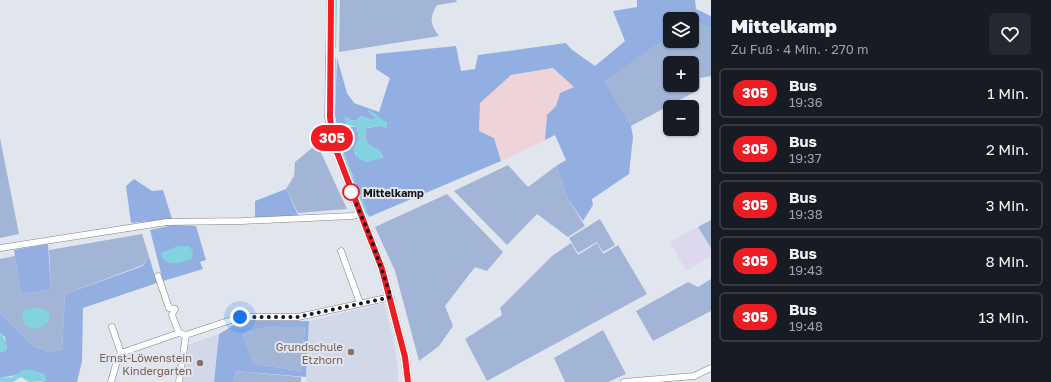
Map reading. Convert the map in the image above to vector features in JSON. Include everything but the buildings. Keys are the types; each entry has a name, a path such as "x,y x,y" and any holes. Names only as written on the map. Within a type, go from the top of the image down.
{"street":[{"path":"331,0 330,117 333,142 382,269 391,297 405,357 408,382"},
{"path":"0,248 167,222 242,221 352,216 361,214"},
{"path":"340,251 360,303"},
{"path":"158,276 170,308 175,309 172,314 179,333"},
{"path":"112,382 118,357 121,353 179,333 186,335 240,317 298,317 391,297"},
{"path":"112,327 121,353"},
{"path":"179,382 186,335"},
{"path":"624,382 630,380 656,380 694,376 711,368"}],"shaded area":[{"path":"340,0 456,0 457,2 437,5 434,10 432,24 439,36 339,52"},
{"path":"637,0 695,0 696,9 711,16 711,29 699,23 699,12 663,12 663,41 604,81 631,126 633,137 629,174 592,199 593,205 583,221 568,199 556,166 566,160 555,135 545,140 547,115 556,106 560,93 574,87 553,68 511,75 480,103 479,131 494,138 501,161 369,217 339,141 335,114 337,58 347,93 354,103 379,112 390,78 376,69 376,54 456,46 461,71 475,69 478,55 566,43 571,49 595,66 625,41 613,11 637,7","holes":["367,110 376,115 387,128 380,126 366,128 365,135 367,142 374,148 378,149 383,157 366,162 356,155 354,150 359,138 357,127 348,127 345,116 350,120 356,121 361,116 373,120 376,118"]},
{"path":"699,23 711,29 711,76 700,78 699,90 699,56 663,56 663,92 694,92 679,100 663,100 663,109 631,126 603,81 663,41 663,48 699,48"},
{"path":"553,68 575,87 560,93 556,106 547,115 545,140 501,161 494,138 478,131 480,103 511,75"},
{"path":"367,110 387,122 387,128 380,126 366,128 365,135 367,142 374,148 378,149 383,158 366,162 359,159 354,150 359,138 357,127 346,123 345,116 350,120 356,121 361,116 373,120 376,118"},
{"path":"0,138 19,234 0,238"},
{"path":"317,144 347,209 298,213 286,189 294,176 295,162"},
{"path":"508,165 528,187 556,166 568,199 585,226 568,237 537,214 507,245 454,191"},
{"path":"134,179 152,191 163,190 172,219 131,223 126,186"},
{"path":"286,189 299,217 255,218 255,201"},
{"path":"447,194 503,252 487,271 475,267 445,306 453,326 439,346 419,361 395,271 375,227"},
{"path":"600,219 615,245 603,252 597,242 578,253 569,238"},
{"path":"711,220 711,248 698,227"},
{"path":"173,225 196,226 206,260 200,262 203,269 163,281 150,230"},
{"path":"698,227 711,248 711,259 710,257 686,271 670,242"},
{"path":"142,234 149,256 143,265 65,294 62,349 49,352 33,346 0,313 0,259 15,256 21,294 51,290 49,250"},
{"path":"571,243 578,255 597,243 603,254 618,245 647,294 487,381 465,339 502,315 500,308 552,256"},
{"path":"48,244 51,290 21,294 14,250"},
{"path":"178,246 189,246 193,252 192,258 180,263 173,263 165,261 162,258 161,253"},
{"path":"149,256 157,283 83,308 82,361 77,382 45,382 16,375 0,378 0,352 7,350 5,337 0,333 0,313 33,346 49,352 62,349 65,294 143,266"},
{"path":"711,279 711,311 653,341 636,311 688,282 698,287"},
{"name":"Grundschule Etzhorn","path":"384,303 393,337 398,367 398,382 306,382 309,321"},
{"path":"37,308 44,309 50,314 47,323 40,328 31,328 26,326 23,322 22,311"},
{"path":"241,321 309,321 306,377 236,371 234,382 214,382 219,334","holes":["270,326 305,327 301,371 254,364 243,334"]},
{"path":"270,326 305,326 301,371 254,364 243,334"},
{"path":"603,330 626,374 608,382 565,382 554,358"},
{"path":"0,333 7,345 7,350 0,352"},
{"name":"Ernst-Löwenstein Kindergarten","path":"219,334 214,382 182,382 187,345"},
{"path":"24,370 32,370 45,374 46,381 29,382 21,377 13,382 0,382 0,378 12,377"},
{"path":"236,371 301,377 301,382 234,382"}],"waterway":[{"path":"335,48 336,0"},
{"path":"334,122 335,59"},
{"path":"342,153 367,214"}],"bus line":[{"name":"305","path":"331,0 330,117 333,142 347,182 382,269 391,297 405,357 408,382"}],"place":[{"name":"Mittelkamp","path":"351,192"},
{"name":"Grundschule Etzhorn","path":"351,352"},
{"name":"Ernst-Löwenstein Kindergarten","path":"200,363"}],"route":[{"path":"240,317 298,317 391,297 370,236 351,192"}]}
